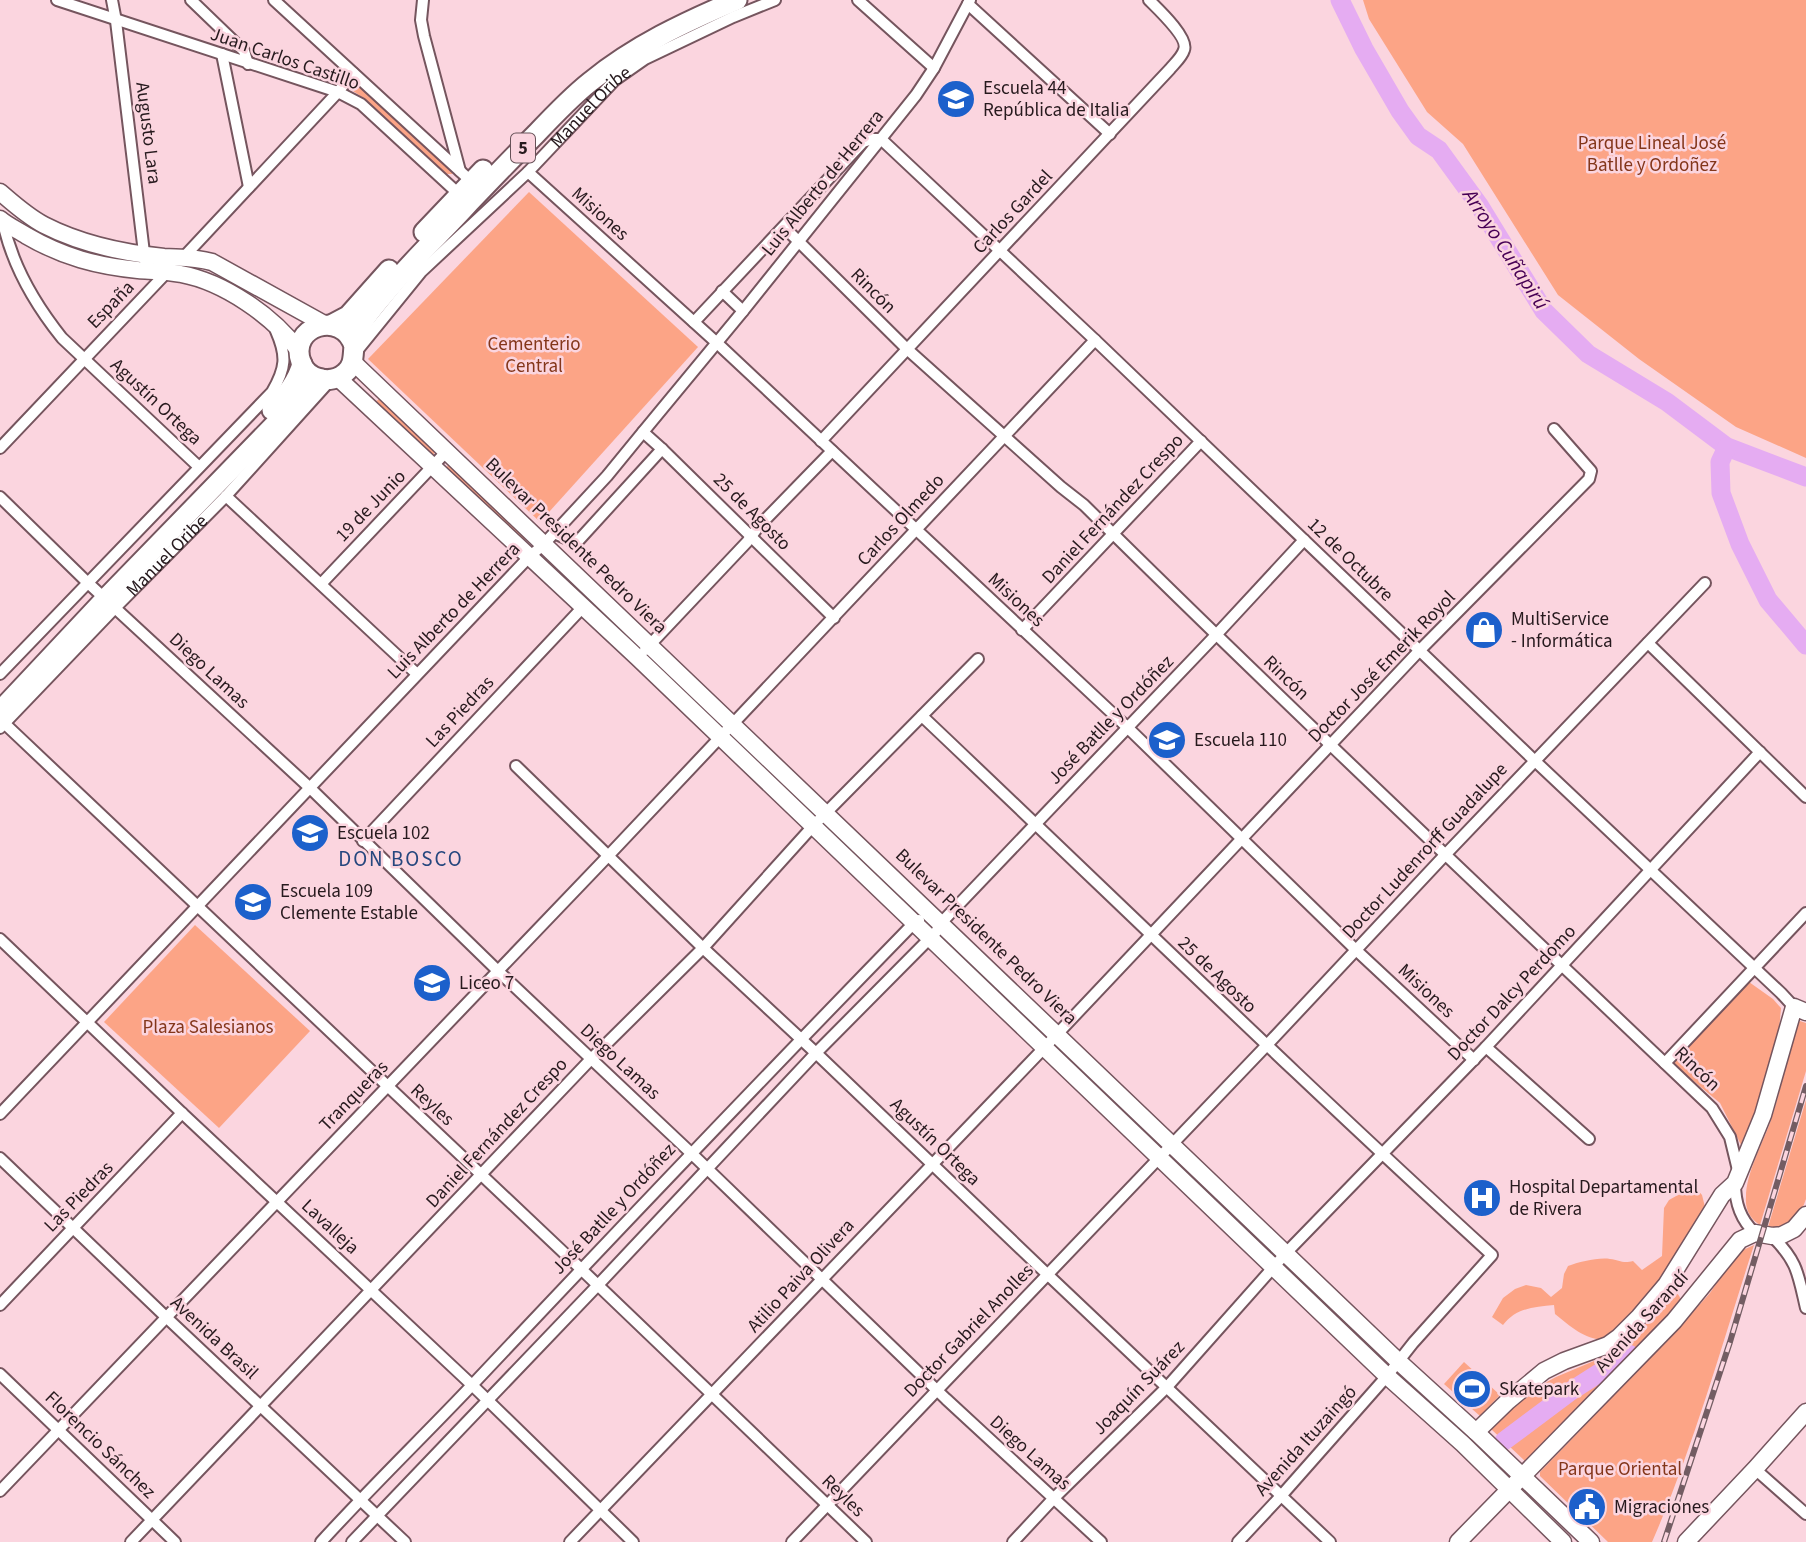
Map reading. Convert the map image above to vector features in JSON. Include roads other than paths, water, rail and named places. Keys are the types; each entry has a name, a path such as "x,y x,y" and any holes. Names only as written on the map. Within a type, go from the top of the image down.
{"highway":[{"name":"Manuel Oribe","path":"1,721 101,595 207,476 286,395 300,372 303,339 307,334 319,326 348,316 545,107 590,68 636,36 711,0"},
{"name":"Manuel Oribe","path":"0,693 312,386 347,372 354,354 359,327 468,188 589,82 617,62 695,18 737,0"},
{"path":"328,325 347,334 354,354"},
{"path":"301,358 309,373 330,379"}],"street":[{"name":"Juan Carlos Castillo","path":"57,0 338,92 361,104 468,188"},
{"name":"Augusto Lara","path":"112,0 146,254 145,271"},
{"path":"191,0 244,51 248,64"},
{"path":"274,0 353,73 468,188"},
{"path":"423,0 421,20 424,36 468,188"},
{"name":"Manuel Oribe","path":"354,354 421,272 528,172 615,80 645,59 775,0"},
{"path":"858,0 934,68"},
{"name":"Carlos Gardel","path":"821,441 1170,69 1184,50 1184,44 1174,27 1149,0"},
{"path":"969,2 1110,134"},
{"name":"Luis Alberto de Herrera","path":"0,1114 607,476 916,95 934,68 969,2"},
{"path":"222,54 248,187"},
{"path":"617,62 645,59"},
{"name":"España","path":"0,448 166,272 185,257 353,73"},
{"path":"694,322 863,142 881,139"},
{"name":"12 de Octubre","path":"881,139 1754,969 1800,1009"},
{"name":"Misiones","path":"528,172 717,343 1127,727 1356,950 1474,1060"},
{"path":"0,192 22,211 43,224 88,242 146,254 212,262 328,325"},
{"path":"2,220 60,254 106,265 192,277 223,290 250,304 272,321 301,358"},
{"name":"Agustín Ortega","path":"2,220 8,244 24,282 43,314 62,338 199,467"},
{"name":"Rincón","path":"784,227 907,349 1084,505 1444,855 1712,1108 1734,1147 1736,1200 1741,1215 1755,1233"},
{"path":"754,257 772,274"},
{"path":"722,291 743,311"},
{"path":"0,674 101,595 199,467 272,392 281,377 284,364 283,346 272,321"},
{"name":"Carlos Olmedo","path":"732,724 1095,341"},
{"name":"Bulevar Presidente Pedro Viera","path":"354,354 378,386 446,452 549,539 650,645 732,724 1591,1542"},
{"name":"Manuel Oribe","path":"101,595 226,496 330,379"},
{"name":"Bulevar Presidente Pedro Viera","path":"330,379 361,400 638,658 1563,1542"},
{"path":"361,400 370,401 375,398 378,395 378,386"},
{"name":"Doctor José Emerik Royol","path":"1058,1034 1420,650 1589,479 1591,471 1554,429"},
{"name":"25 de Agosto","path":"643,432 834,618"},
{"name":"Daniel Fernández Crespo","path":"1021,630 1201,441"},
{"path":"549,539 579,540 662,449"},
{"name":"19 de Junio","path":"321,584 446,452"},
{"path":"638,658 758,527 832,452"},
{"path":"226,496 417,674"},
{"name":"Diego Lamas","path":"0,497 309,788 936,1390 1101,1542"},
{"name":"José Batlle y Ordóñez","path":"352,1542 816,1052 936,932 941,923 1304,540"},
{"name":"Doctor Ludenrorff Guadalupe","path":"1171,1144 1705,583"},
{"name":"Las Piedras","path":"363,841 583,607"},
{"path":"1648,643 1806,797"},
{"name":"Daniel Fernández Crespo","path":"131,1542 591,1059 704,948 813,826 978,659"},
{"name":"25 de Agosto","path":"922,716 1266,1046 1492,1255"},
{"name":"Reyles","path":"1,721 866,1542"},
{"name":"Tranqueras","path":"0,1491 732,724"},
{"name":"Doctor Dalcy Perdomo","path":"1286,1254 1474,1060 1760,752"},
{"name":"Agustín Ortega","path":"516,766 1330,1542"},
{"path":"1665,1063 1806,913"},
{"path":"914,923 931,918 941,923"},
{"name":"José Batlle y Ordóñez","path":"321,1542 914,923"},
{"name":"Lavalleja","path":"0,939 488,1400 633,1542"},
{"path":"1476,1432 1507,1401 1544,1371 1608,1345 1619,1337 1666,1284 1722,1195 1737,1178 1751,1148 1800,1009"},
{"name":"Atilio Paiva Olivera","path":"570,1542 1058,1034"},
{"path":"1486,1047 1589,1139"},
{"name":"Las Piedras","path":"0,1305 182,1113"},
{"name":"Doctor Gabriel Anolles","path":"792,1542 1171,1144"},
{"name":"Avenida Brasil","path":"0,1158 405,1542"},
{"path":"1755,1233 1782,1236 1794,1229 1806,1215"},
{"name":"Avenida Sarandí","path":"1458,1542 1688,1306 1740,1240 1755,1233"},
{"path":"1772,1236 1802,1272 1806,1308"},
{"name":"Joaquín Suárez","path":"1013,1542 1167,1387 1286,1254"},
{"name":"Avenida Ituzaingó","path":"1238,1542 1492,1255"},
{"path":"1666,1284 1675,1284 1683,1289 1688,1297 1688,1306"},
{"name":"Florencio Sánchez","path":"0,1374 175,1542"},
{"path":"1686,1542 1806,1412"},
{"path":"1755,1469 1806,1514"}],"waterway":[{"name":"Arroyo Cuñapirú","path":"1340,0 1364,49 1400,111 1418,136 1439,150 1479,205 1544,311 1588,354 1667,402 1727,447 1806,477"},
{"path":"1727,447 1720,462 1721,493 1740,544 1768,600 1806,645"},
{"path":"1504,1441 1571,1391 1629,1354"}],"railway":[{"path":"1664,1542 1730,1342 1806,1086"}],"place":[{"name":"Escuela 44 República de Italia","path":"956,99"},
{"name":"MultiService - Informática","path":"1484,630"},
{"name":"Escuela 110","path":"1167,740"},
{"name":"Escuela 102","path":"310,833"},
{"name":"Escuela 109 Clemente Estable","path":"253,902"},
{"name":"Liceo 7","path":"432,983"},
{"name":"Hospital Departamental de Rivera","path":"1482,1198"},
{"name":"Skatepark","path":"1472,1389"},
{"name":"Migraciones","path":"1587,1507"}],"district":[{"name":"DON BOSCO","path":"401,859"}],"park label":[{"name":"Parque Lineal José Batlle y Ordoñez","path":"1652,154"},
{"name":"Cementerio Central","path":"534,355"},
{"name":"Plaza Salesianos","path":"208,1027"},
{"name":"Parque Oriental","path":"1620,1469"}]}
